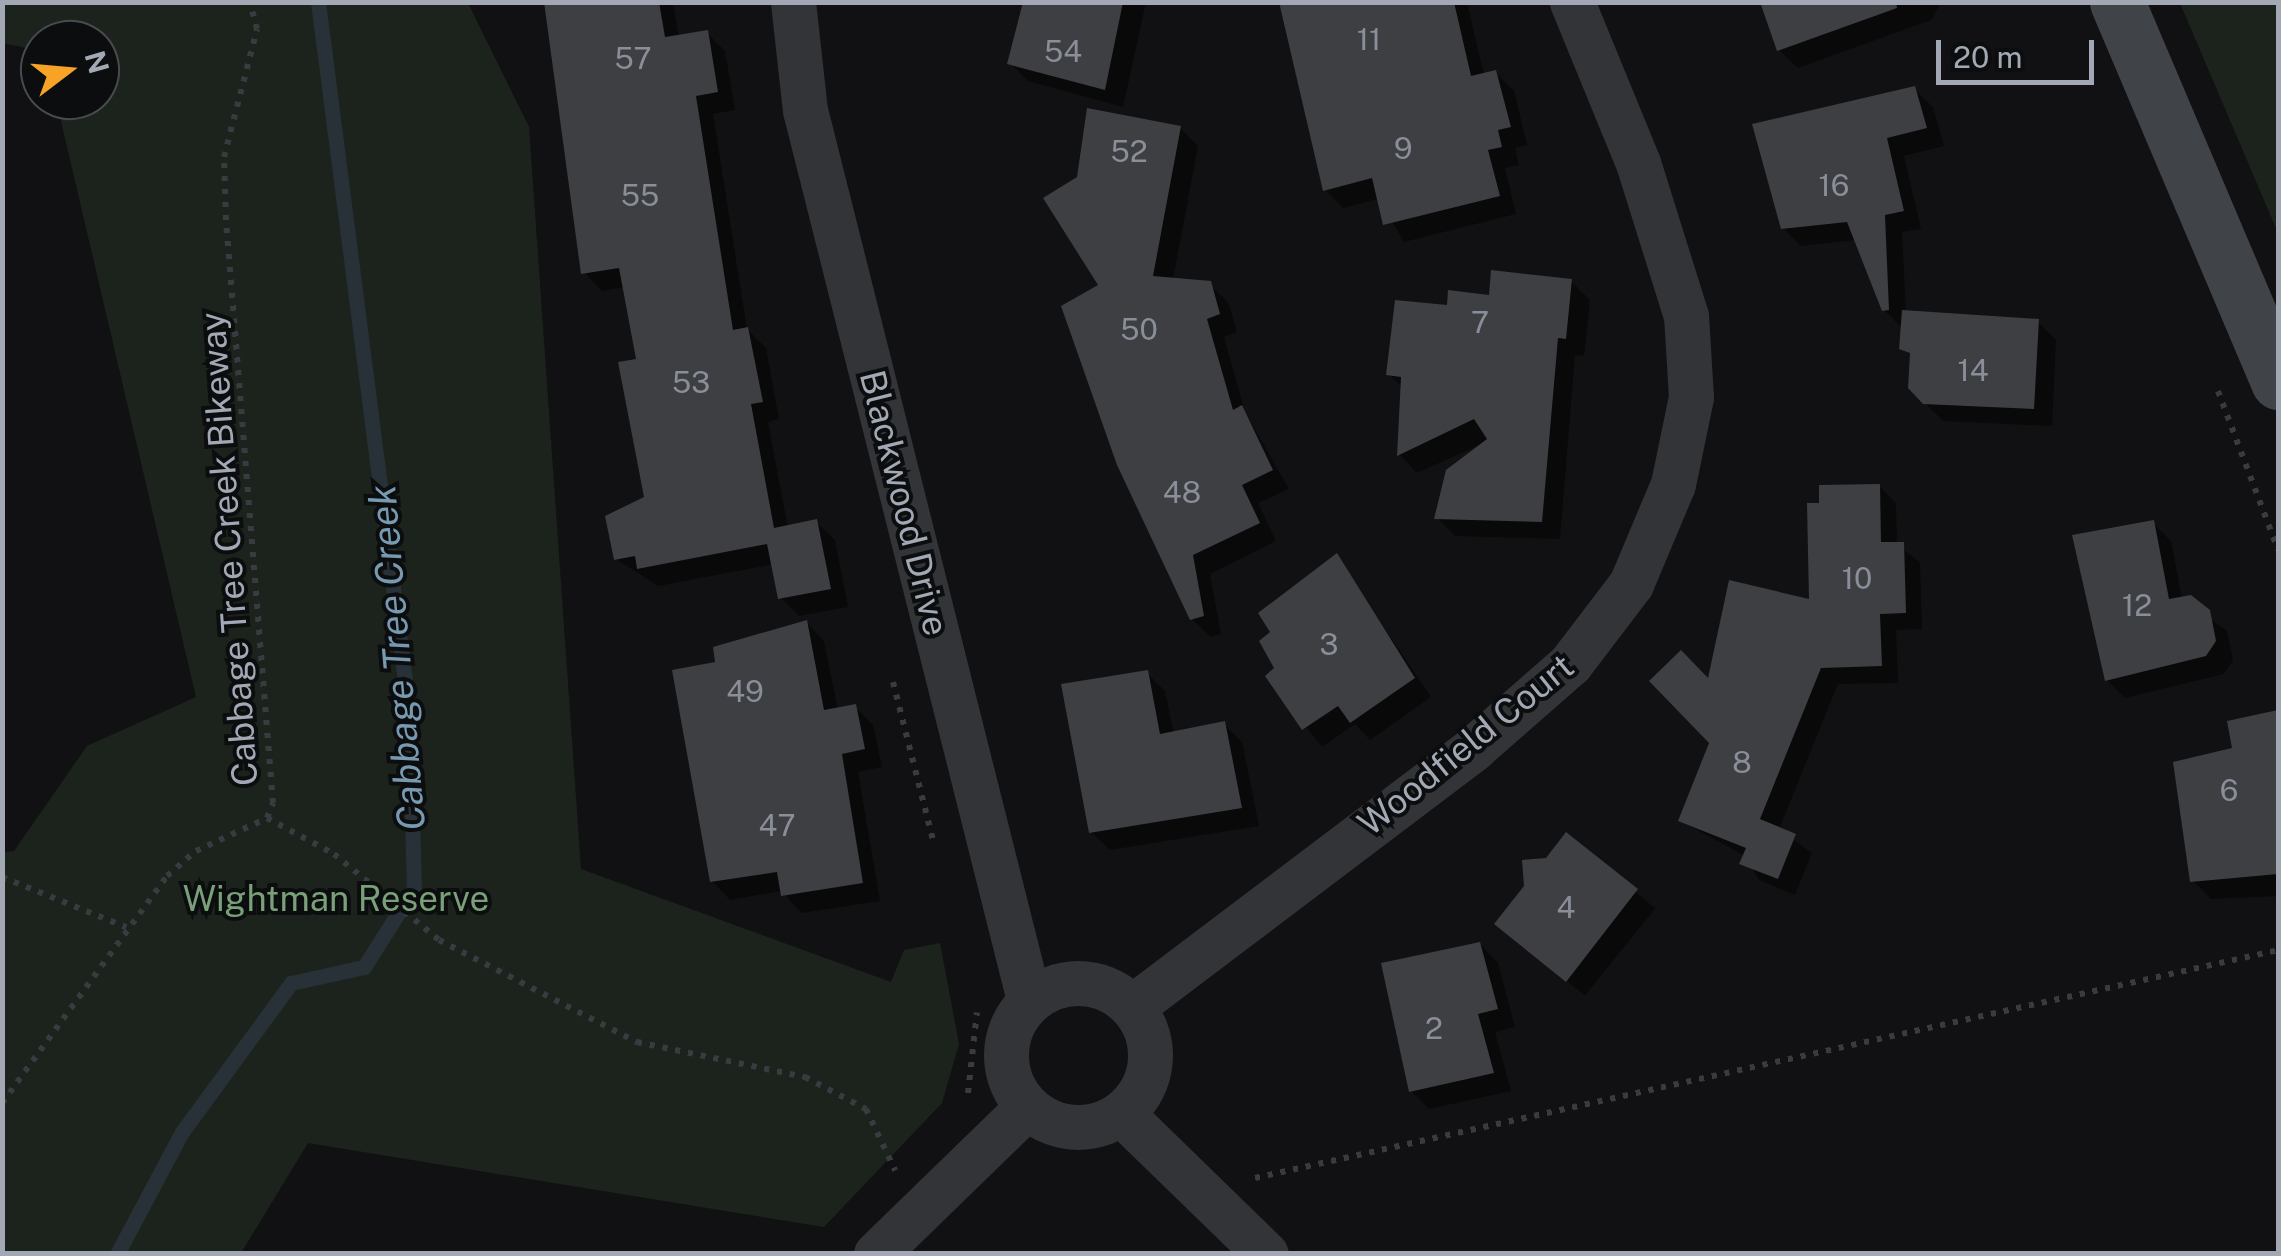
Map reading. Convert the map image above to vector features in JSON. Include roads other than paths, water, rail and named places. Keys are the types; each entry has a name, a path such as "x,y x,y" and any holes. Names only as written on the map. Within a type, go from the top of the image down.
{"main road":[{"path":"2116,2 2278,382"}],"street":[{"name":"Blackwood Drive","path":"792,2 805,110 1029,1000"},
{"name":"Woodfield Court","path":"1132,1007 1474,748 1570,664 1631,584 1684,432 1686,316 1638,163 1572,2"},
{"path":"1070,982 1093,983 1132,1007 1150,1050 1148,1074 1121,1113 1065,1127 1026,1107 1006,1053 1029,1000 1070,982"},
{"path":"876,1254 926,1210 1026,1107"},
{"path":"1121,1113 1266,1254"}],"waterway":[{"name":"Cabbage Tree Creek","path":"117,1254 182,1132 291,983 364,967 414,888 409,712 318,2"}],"park label":[{"name":"Wightman Reserve","path":"336,899"}]}
